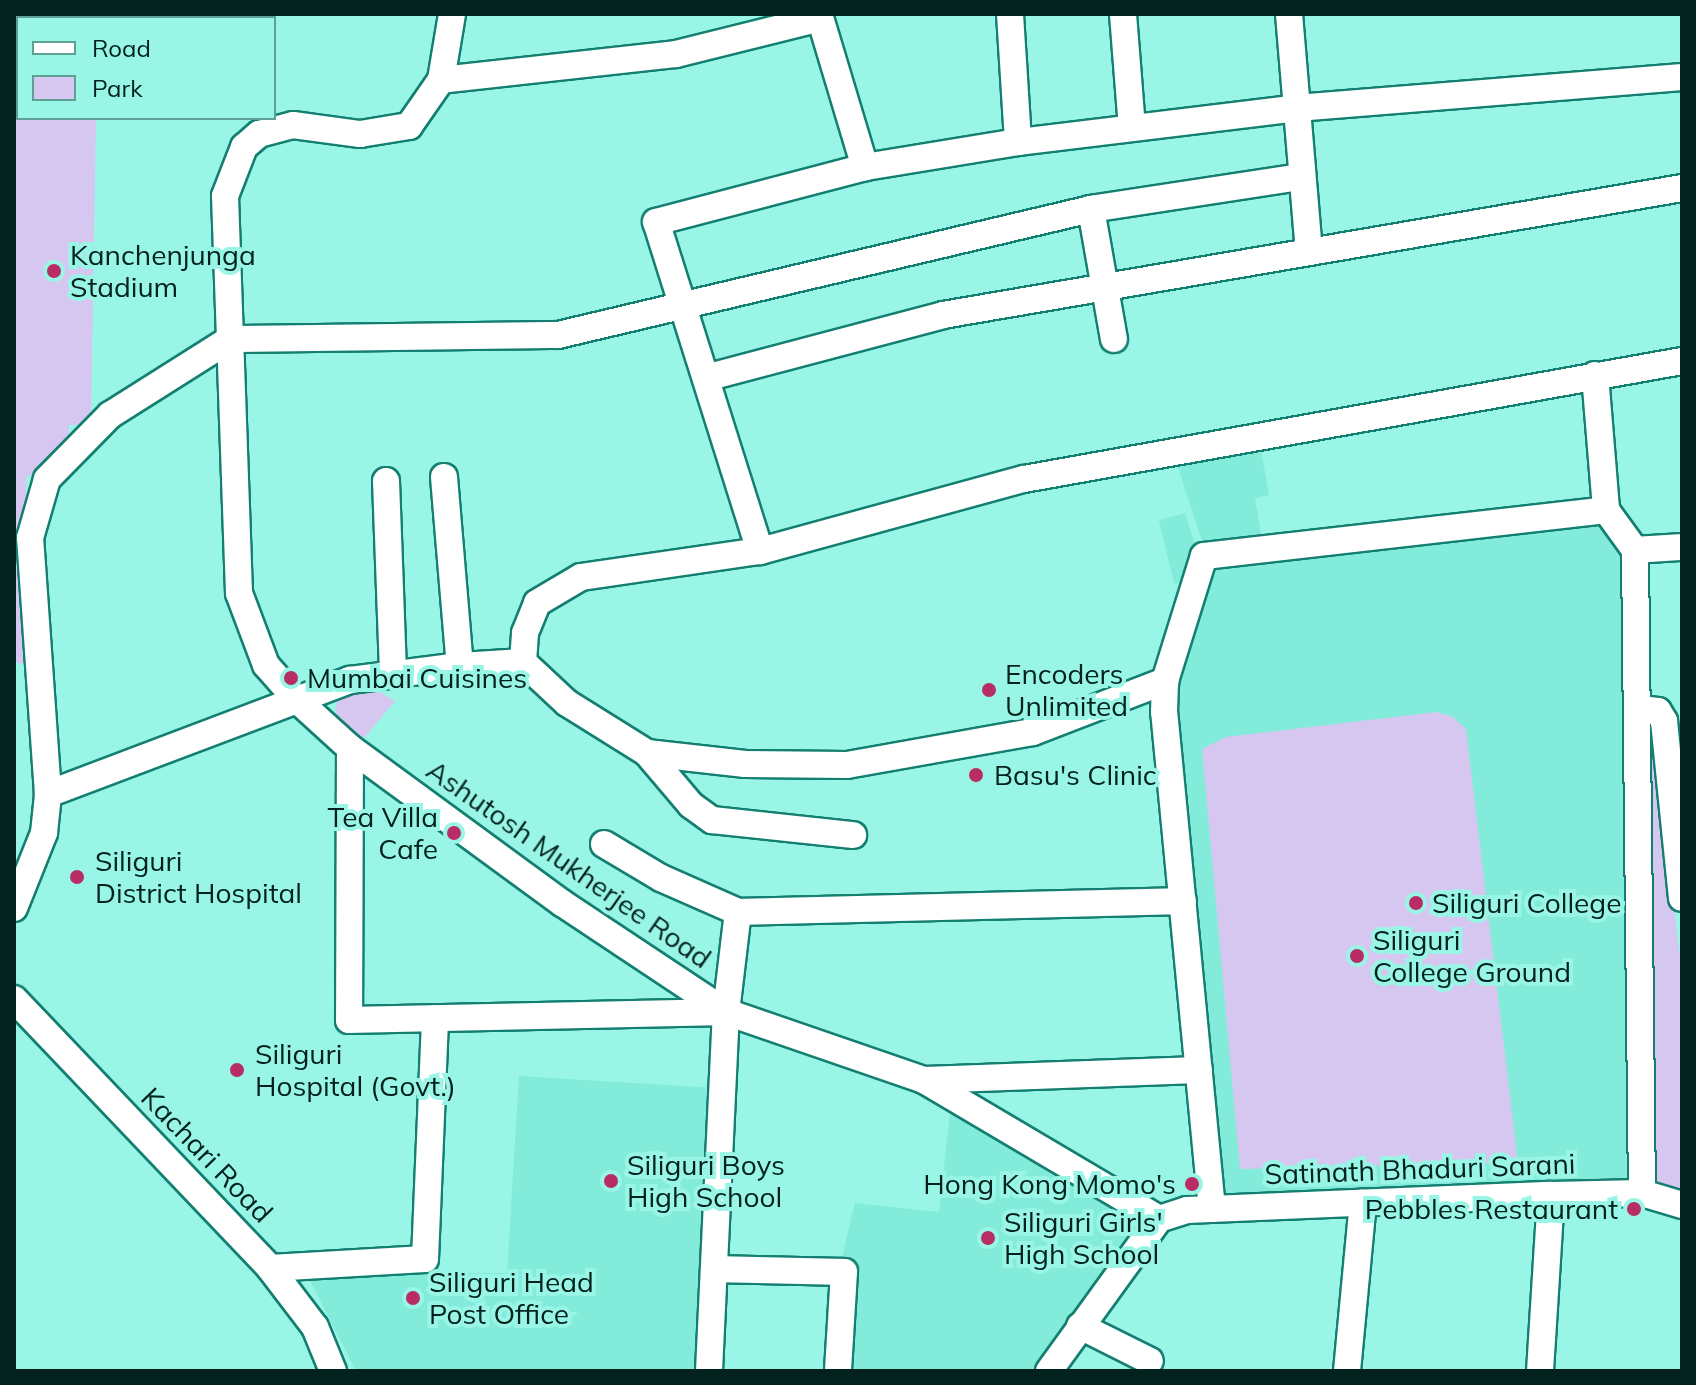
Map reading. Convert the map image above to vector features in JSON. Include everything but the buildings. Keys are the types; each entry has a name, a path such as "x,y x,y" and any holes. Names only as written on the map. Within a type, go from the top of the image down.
{"street":[{"path":"253,126 293,125 388,133 409,126 441,80 452,14"},
{"path":"1010,14 1018,142"},
{"path":"1123,14 1132,128"},
{"path":"1289,14 1299,177 1309,251"},
{"path":"441,80 676,54 820,16 865,167"},
{"path":"760,551 709,377 656,222 865,167 1018,142 1297,108 1682,77"},
{"name":"Ashutosh Mukherjee Road","path":"253,126 225,196 239,593 250,633 266,665 296,699 350,748 562,903 726,1012 924,1080 1159,1219"},
{"path":"14,908 44,833 48,794 30,538 35,507 47,479 110,415 230,339 558,335 1091,209 1299,177"},
{"path":"709,377 943,315 1682,188"},
{"path":"1091,209 1114,339"},
{"path":"523,662 531,613 563,584 603,572 760,551 1024,479 1682,361"},
{"path":"1595,375 1606,510 1635,550 1640,709 1642,1193"},
{"path":"444,477 460,666"},
{"path":"386,481 393,673"},
{"path":"1212,1209 1165,681 1204,556 1606,510"},
{"path":"1635,550 1682,547"},
{"path":"48,794 350,680 460,666 523,662 567,703 647,753 691,805 712,820 853,835"},
{"path":"647,753 745,764 847,765 1033,732 1165,681"},
{"path":"1640,709 1658,711 1664,721 1682,898"},
{"path":"350,748 349,1020 726,1012"},
{"path":"604,844 661,878 738,912 1183,901"},
{"path":"709,1371 726,1012 738,912"},
{"name":"Kachari Road","path":"14,999 270,1268 315,1327 333,1371"},
{"path":"270,1268 425,1259 435,1018"},
{"path":"924,1080 1199,1070"},
{"name":"Satinath Bhaduri Sarani","path":"1159,1219 1212,1209 1551,1195 1642,1193 1682,1205"},
{"path":"1540,1371 1551,1195"},
{"path":"1347,1371 1363,1203"},
{"path":"1049,1371 1159,1219"},
{"path":"714,1269 844,1272 838,1371"},
{"path":"1080,1326 1150,1361"}],"shaded area":[{"path":"1260,444 1269,495 1255,498 1261,534 1203,544 1175,458"},
{"path":"1185,513 1196,547 1190,580 1174,584 1159,520"},
{"name":"Siliguri College","path":"1599,518 1625,552 1630,1178 1223,1195 1177,690 1216,563"},
{"name":"Siliguri Boys High School","path":"519,1076 716,1088 696,1371 356,1371 306,1273 507,1273"},
{"name":"Siliguri Girls' High School","path":"950,1113 1143,1219 1032,1371 848,1371 857,1261 842,1257 855,1203 939,1212"}],"green space":[{"name":"Kanchenjunga Stadium","path":"14,14 98,14 16,16 16,120 96,120 91,425 69,425 69,442 41,473 27,476 22,572 26,665 14,662"},
{"path":"370,686 395,701 364,738 340,721 335,710 339,697"},
{"name":"Siliguri College Ground","path":"1437,712 1453,717 1466,729 1518,1163 1240,1169 1202,749 1226,737"},
{"path":"1646,717 1652,717 1682,975 1682,1201 1651,1191"}],"place":[{"name":"Kanchenjunga Stadium","path":"54,271"},
{"name":"Mumbai Cuisines","path":"291,678"},
{"name":"Encoders Unlimited","path":"989,690"},
{"name":"Basu's Clinic","path":"976,775"},
{"name":"Tea Villa Cafe","path":"454,833"},
{"name":"Siliguri District Hospital","path":"77,877"},
{"name":"Siliguri College","path":"1416,903"},
{"name":"Siliguri College Ground","path":"1357,956"},
{"name":"Siliguri Hospital (Govt.)","path":"237,1070"},
{"name":"Siliguri Boys High School","path":"611,1181"},
{"name":"Hong Kong Momo's","path":"1192,1184"},
{"name":"Pebbles Restaurant","path":"1634,1209"},
{"name":"Siliguri Girls' High School","path":"988,1238"},
{"name":"Siliguri Head Post Office","path":"413,1298"}]}
